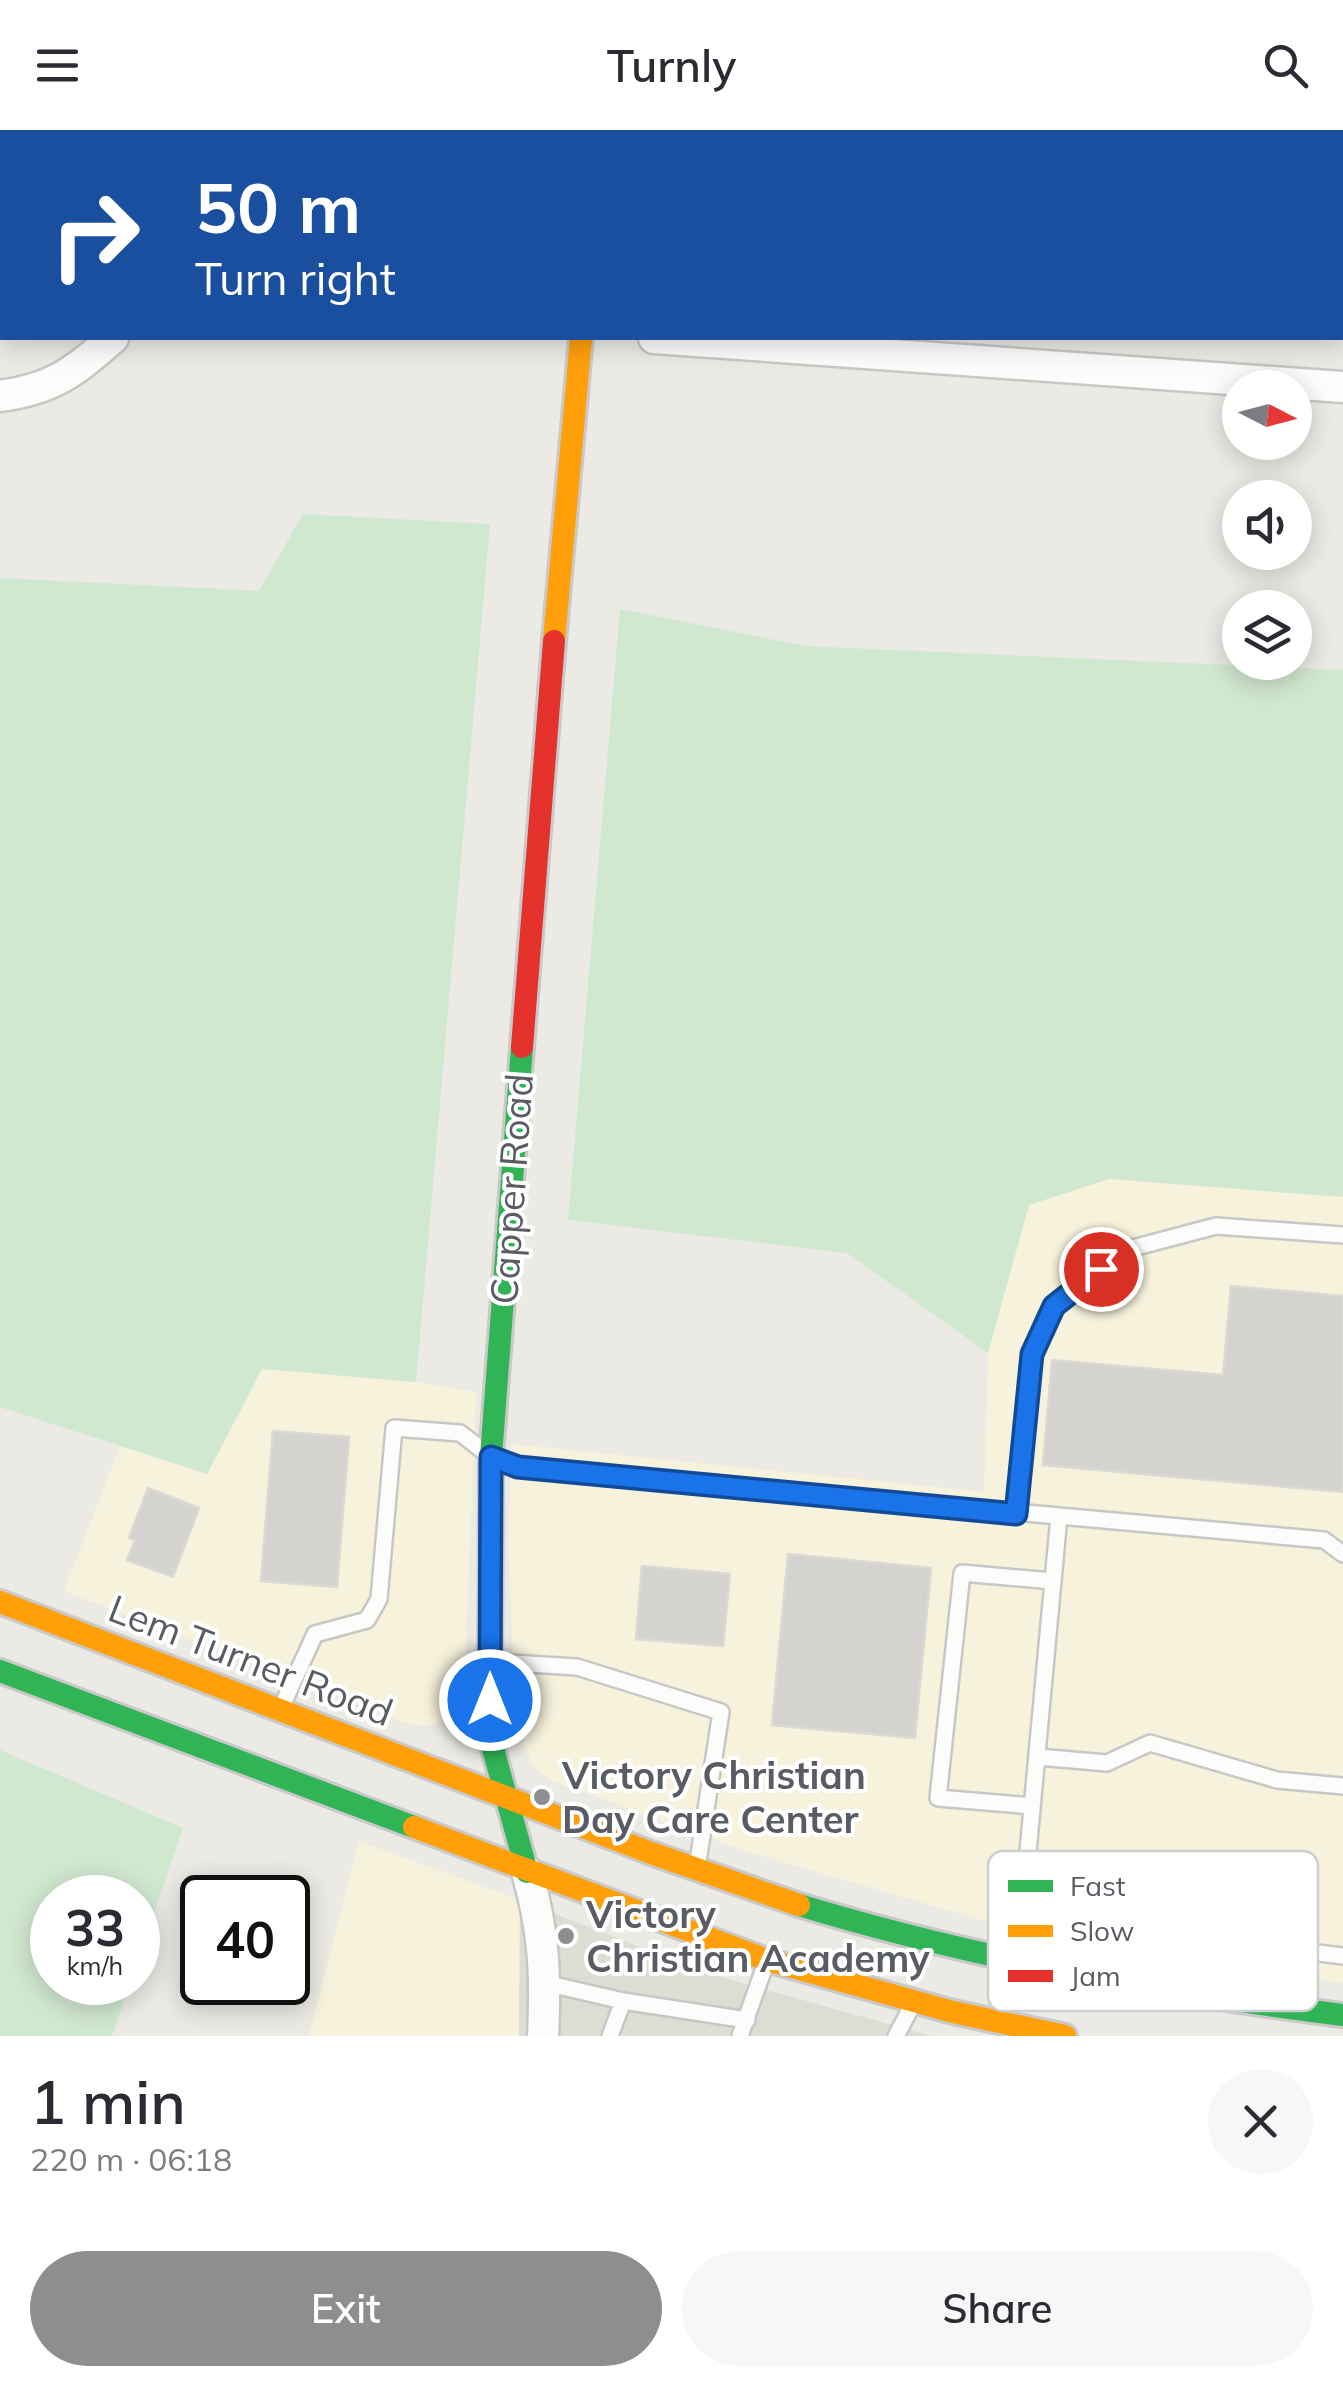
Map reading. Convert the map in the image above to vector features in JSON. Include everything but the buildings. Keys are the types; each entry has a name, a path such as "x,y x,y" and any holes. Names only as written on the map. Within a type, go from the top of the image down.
{"main road":[{"name":"Capper Road","path":"527,1872 490,1738 491,1457 538,829 581,340"},
{"name":"Lem Turner Road","path":"0,1602 507,1798 790,1902 988,1954"},
{"path":"0,1671 767,1960 914,2001 1065,2036"},
{"name":"Lem Turner Road","path":"1303,2011 1343,2016"}],"street":[{"path":"0,396 34,391 76,370 111,340"},
{"path":"682,340 1343,387"},
{"name":"Capper Road","path":"527,1872 541,1922 544,2036"}],"lane":[{"path":"1016,1514 1032,1354 1054,1306 1124,1250 1216,1226 1343,1234"},
{"path":"280,1709 316,1634 367,1620 380,1599 394,1428 460,1433 491,1457 518,1467 1324,1540 1343,1554"},
{"path":"1028,1851 1059,1516"},
{"path":"1032,1806 938,1798 962,1573 1052,1581"},
{"path":"490,1662 578,1667 722,1712 697,1868"},
{"path":"1038,1756 1107,1763 1150,1743 1277,1780 1343,1786"},
{"path":"1318,1953 1343,1956"},
{"path":"545,1983 743,2028 767,1960"},
{"path":"610,2036 623,2001"},
{"path":"896,2036 914,2001"}],"shaded area":[{"path":"1109,1179 1343,1197 1343,1983 1318,1979 1318,1851 988,1851 988,1922 745,1851 553,1781 536,1770 524,1747 514,1680 508,1543 511,1444 984,1492 988,1353 1028,1205"},
{"path":"262,1369 416,1382 476,1392 465,1669 453,1709 442,1721 429,1726 409,1724 64,1591 120,1446 207,1474"},
{"path":"359,1841 520,1900 519,2036 309,2036"},
{"name":"Victory Christian Academy","path":"520,1900 703,1972 931,2036 519,2036"}],"green space":[{"path":"303,514 490,524 416,1382 262,1369 207,1474 0,1407 0,578 259,591"},
{"path":"620,609 805,646 1222,665 1222,680 1312,680 1312,669 1343,670 1343,1197 1109,1179 1029,1205 988,1353 847,1253 568,1220"},
{"path":"0,1750 183,1828 160,1895 160,1875 30,1875 30,2005 123,2005 112,2036 0,2036"}],"traffic: fast":[{"path":"522,1047 491,1457 490,1738 527,1872"},
{"path":"0,1671 414,1827"},
{"path":"799,1905 988,1954"},
{"path":"1314,2011 1343,2015"}],"traffic: slow":[{"path":"554,641 581,340"},
{"path":"0,1602 651,1853 799,1905"},
{"path":"414,1827 767,1960 953,2012 1065,2036"}],"traffic: jam":[{"path":"522,1047 554,641"}],"place":[{"name":"Victory Christian Day Care Center","path":"542,1797"},
{"name":"Victory Christian Academy","path":"566,1936"}],"route":[{"path":"490,1700 491,1457 518,1467 1016,1514 1032,1354 1054,1306 1101,1269"}]}
